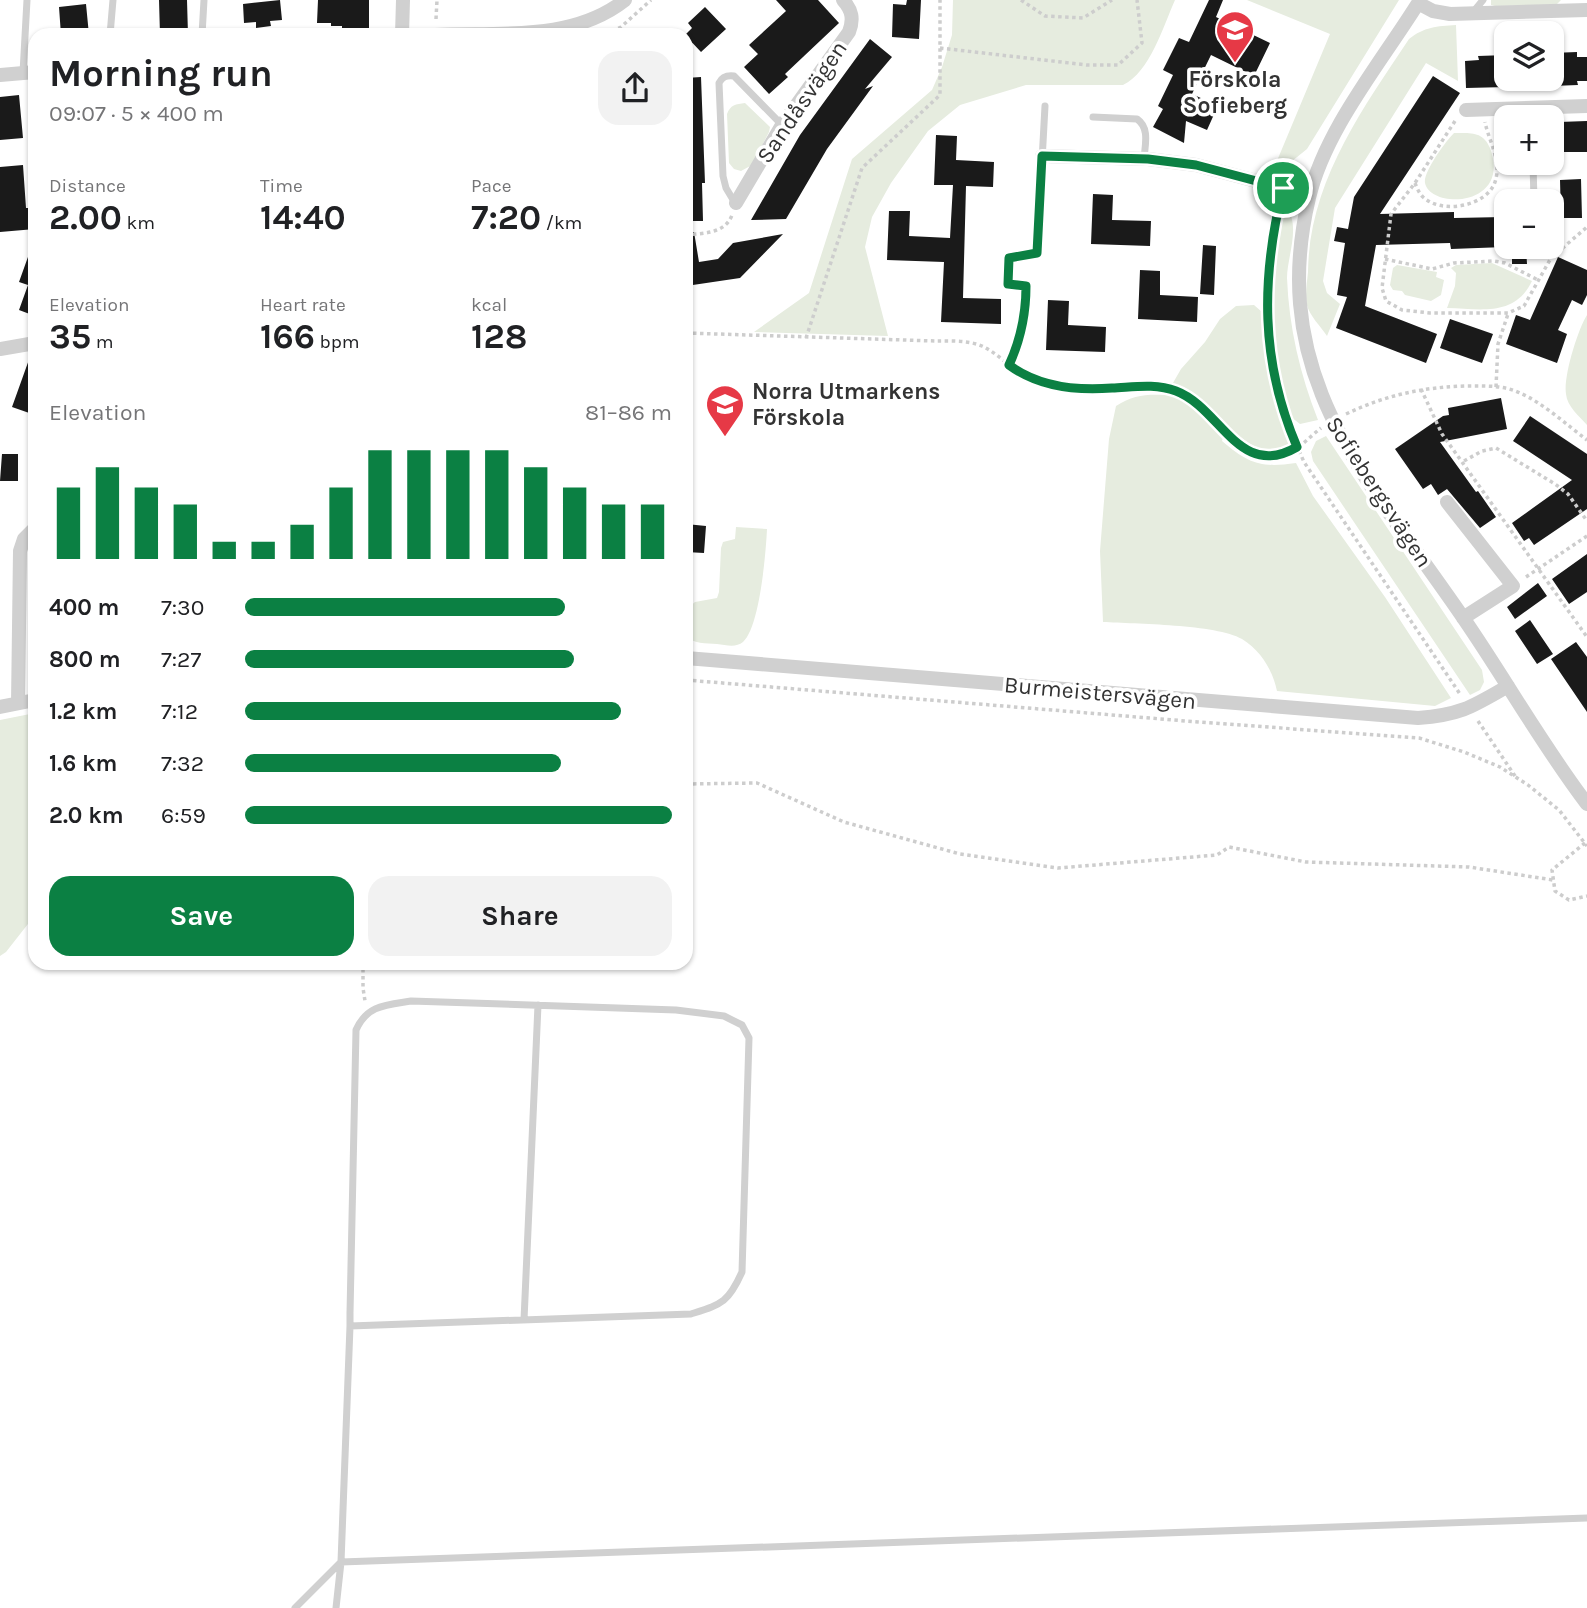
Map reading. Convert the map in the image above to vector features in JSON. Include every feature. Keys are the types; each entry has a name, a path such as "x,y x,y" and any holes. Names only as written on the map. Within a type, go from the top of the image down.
{"street":[{"path":"402,28 403,0"},
{"path":"568,28 599,17 625,0"},
{"name":"Sandåsvägen","path":"736,203 782,125 849,32 852,16 850,8 843,0"},
{"path":"1419,2 1433,11 1450,13 1478,6 1571,5 1587,10"},
{"name":"Sofiebergsvägen","path":"1419,2 1340,123 1309,195 1297,276 1304,343 1326,410 1343,440 1587,804"},
{"path":"0,75 28,73"},
{"path":"1564,109 1587,106"},
{"path":"1466,110 1494,111"},
{"path":"1042,156 1144,159 1196,165 1309,195"},
{"path":"0,349 28,344"},
{"path":"1447,502 1513,586 1464,618"},
{"path":"18,703 20,551 28,535"},
{"name":"Burmeistersvägen","path":"693,660 1418,718 1467,710 1508,686"},
{"path":"0,707 28,701"}],"lane":[{"path":"27,0 28,36"},
{"path":"111,28 113,0"},
{"path":"202,28 204,0"},
{"path":"736,203 726,188 723,176 719,83 721,78 734,76 782,125"},
{"path":"1037,253 1045,106"},
{"path":"1093,117 1137,119 1142,122 1145,129 1144,159"},
{"path":"336,1608 341,1562 350,1326 356,1030 362,1017 378,1007 411,1000 676,1010 724,1016 742,1025 749,1038 742,1272 732,1293 714,1307 691,1314 350,1326"},
{"path":"524,1320 538,1005"},
{"path":"295,1608 341,1562 1587,1518"}],"path":[{"path":"619,28 651,0"},
{"path":"806,338 862,168 940,94 940,0"},
{"path":"1021,0 1045,16 1083,18 1112,0"},
{"path":"940,48 1087,65 1118,65 1142,43 1137,0"},
{"path":"1466,110 1457,118 1415,183 1391,214 1382,288 1386,301 1402,310 1430,313 1508,313 1524,306 1550,258 1587,227"},
{"path":"1415,183 1424,199 1435,204 1474,202 1491,191 1498,168 1483,110"},
{"path":"1283,188 1275,222 1266,288 1268,341 1289,428 1304,462 1464,699"},
{"path":"693,234 718,230 729,221 736,203"},
{"path":"1009,365 1017,346 1026,301 1026,286 1008,284 1009,258 1037,253"},
{"path":"1385,259 1432,269 1454,263 1494,261 1505,263 1539,280"},
{"path":"1496,387 1498,344 1508,313"},
{"path":"693,333 962,342 982,346 1037,381 1064,388 1168,388 1183,394 1245,450 1260,456 1277,457 1297,447 1321,428"},
{"path":"1341,416 1371,402 1421,389 1496,387 1522,394 1587,440"},
{"path":"1421,389 1442,434 1464,461 1587,637"},
{"path":"1464,461 1482,450 1496,448 1556,484 1568,494 1587,521"},
{"path":"1513,586 1587,536"},
{"path":"693,681 1419,738 1500,767 1559,810 1586,844 1552,870 1555,891 1569,900 1587,896"},
{"path":"1478,721 1516,778"},
{"path":"693,785 757,783 844,821 870,829 960,854 1058,868 1217,855 1229,847 1306,863 1469,867 1553,880"},
{"path":"363,970 368,1013"}],"shaded area":[{"path":"953,0 1175,0 1148,60 1132,79 1123,85 1026,85 960,105 928,131 891,183 872,217 865,247 888,336 754,332 809,293 852,159 932,90 952,35"},
{"path":"1247,0 1399,0 1307,149 1281,170 1274,168 1330,34"},
{"path":"1491,0 1561,0 1556,5 1495,6 1491,5"},
{"path":"1456,25 1458,81 1426,63 1335,208 1323,281 1327,293 1340,304 1327,336 1308,309 1306,293 1311,239 1317,208 1328,178 1356,121 1409,39 1431,28"},
{"path":"745,103 770,127 752,165 741,171 734,169 729,163 727,114 734,106"},
{"path":"1454,133 1475,134 1484,138 1490,148 1494,168 1490,182 1481,192 1468,198 1441,197 1430,192 1425,178 1441,149"},
{"path":"1283,208 1288,210 1293,225 1287,278 1293,333 1318,420 1300,424 1291,417 1281,384 1272,331 1271,281"},
{"path":"1492,263 1532,281 1525,293 1507,306 1484,309 1447,308 1455,286 1456,273 1451,268 1456,265"},
{"path":"1397,265 1437,272 1436,277 1444,280 1441,295 1431,301 1393,290 1390,285 1393,268"},
{"path":"1254,305 1262,312 1270,380 1291,445 1272,450 1256,447 1227,426 1222,441 1240,455 1256,462 1273,465 1296,463 1313,496 1385,597 1451,698 1435,706 1277,691 1269,668 1260,655 1242,639 1230,634 1175,626 1103,622 1100,551 1109,439 1116,406 1140,396 1166,395 1181,369 1205,342 1220,319 1236,306"},
{"path":"1587,315 1587,425 1569,403 1566,386 1572,353"},
{"path":"1326,436 1482,670 1484,682 1480,690 1470,695 1313,461 1311,452 1316,441"},
{"path":"736,527 767,529 761,588 749,634 743,642 731,646 693,640 693,604 717,598 721,548 723,542 735,539"},
{"path":"28,714 28,924 0,956 0,720"}],"building":[{"path":"159,0 187,0 188,28 160,28"},
{"path":"280,0 282,20 270,21 271,26 256,28 256,22 244,23 243,4"},
{"path":"318,0 369,0 369,28 342,28 331,26 331,23 317,23"},
{"path":"776,0 818,0 839,23 785,74 788,77 769,94 744,67 758,54 749,45 786,11"},
{"path":"907,0 921,0 919,39 892,37 893,4 906,5"},
{"path":"1209,0 1223,0 1216,17 1270,43 1254,76 1211,55 1192,94 1203,99 1201,103 1216,110 1207,130 1186,121 1184,143 1153,127 1163,109 1158,106 1173,75 1163,70 1179,38 1189,42"},
{"path":"86,4 88,28 60,28 59,7"},
{"path":"705,7 726,29 701,52 693,44 693,28 688,23"},
{"path":"870,39 892,57 865,89 873,86 827,149 786,219 751,220 800,135"},
{"path":"1577,52 1577,57 1587,57 1587,81 1577,81 1578,85 1564,86 1564,53"},
{"path":"1494,55 1494,87 1466,88 1465,61 1479,60 1478,56"},
{"path":"1433,76 1460,93 1380,214 1454,212 1454,218 1494,217 1494,247 1451,249 1450,243 1376,245 1365,306 1437,334 1426,363 1336,328 1347,297 1337,295 1345,243 1334,241 1337,227 1348,229 1354,197"},
{"path":"701,77 705,183 702,183 703,221 693,221 693,78"},
{"path":"19,95 23,138 0,140 0,97"},
{"path":"1587,121 1587,152 1564,152 1564,122"},
{"path":"936,135 957,136 956,160 994,162 993,187 966,186 963,298 1001,299 1001,324 941,322 944,262 887,260 889,211 910,211 909,236 950,238 953,185 934,185"},
{"path":"23,165 28,230 0,232 0,167"},
{"path":"1581,179 1582,218 1564,218 1564,189 1560,189 1560,180"},
{"path":"1093,194 1113,195 1112,220 1151,221 1150,246 1091,244"},
{"path":"693,232 699,262 718,259 733,243 783,234 740,278 693,285"},
{"path":"1203,245 1216,246 1214,295 1200,294"},
{"path":"28,257 28,285 19,282"},
{"path":"1512,259 1527,259 1527,264 1512,264"},
{"path":"1557,259 1587,270 1587,295 1582,305 1572,300 1558,330 1567,334 1557,363 1506,344 1516,315 1530,320"},
{"path":"1140,270 1160,271 1160,295 1198,297 1197,322 1138,319"},
{"path":"28,285 28,313 19,310"},
{"path":"1048,300 1069,301 1068,325 1106,327 1105,352 1046,350"},
{"path":"1450,319 1493,334 1482,363 1440,348"},
{"path":"28,362 28,413 12,407"},
{"path":"1501,398 1507,429 1440,442 1496,517 1480,528 1447,489 1438,495 1431,484 1423,489 1395,449 1443,416 1449,415 1448,408"},
{"path":"1530,416 1587,454 1587,509 1534,545 1529,538 1524,541 1512,523 1572,480 1513,441"},
{"path":"2,454 18,454 18,481 0,481"},
{"path":"693,525 706,526 704,553 693,552"},
{"path":"1587,554 1587,592 1569,604 1552,579"},
{"path":"1538,583 1547,596 1515,619 1507,607"},
{"path":"1530,620 1553,654 1537,664 1515,631"},
{"path":"1576,642 1587,657 1587,712 1551,659"}],"place":[{"name":"Förskola Sofieberg","path":"1235,64"},
{"name":"Norra Utmarkens Förskola","path":"725,438"}],"route":[{"path":"1042,156 1148,159 1196,165 1283,188 1275,222 1266,288 1268,341 1279,392 1297,447 1289,453 1277,457 1260,456 1245,450 1183,394 1168,388 1064,388 1037,381 1009,365 1023,324 1026,286 1008,284 1009,258 1037,253 1042,156"}]}
